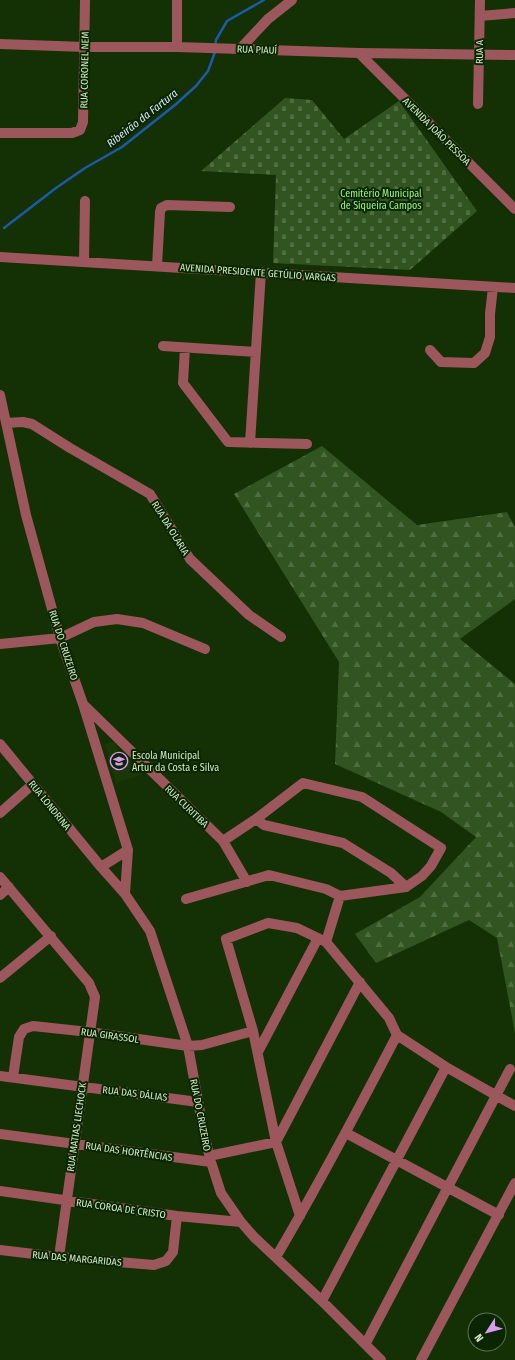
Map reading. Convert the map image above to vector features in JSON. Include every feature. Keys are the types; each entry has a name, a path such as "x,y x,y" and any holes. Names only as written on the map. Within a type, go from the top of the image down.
{"street":[{"name":"RUA CORONEL NEM","path":"0,133 72,133 80,130 83,122 85,0"},
{"path":"177,0 177,47"},
{"path":"240,48 268,19 292,0"},
{"name":"RUA A","path":"478,104 480,0"},
{"path":"480,16 515,13"},
{"name":"RUA PIAUÍ","path":"0,44 85,47 240,48 359,53 515,55"},
{"name":"AVENIDA JOÃO PESSOA","path":"359,53 515,209"},
{"path":"84,262 85,200"},
{"path":"157,266 161,208 167,205 230,207"},
{"name":"AVENIDA PRESIDENTE GETÚLIO VARGAS","path":"0,257 515,288"},
{"path":"250,443 261,272"},
{"path":"430,350 441,362 474,363 486,353 490,337 490,314 493,287"},
{"path":"163,346 256,352"},
{"path":"185,348 183,383 228,442 307,444"},
{"name":"RUA DO CRUZEIRO","path":"0,397 26,515 60,638 83,704 128,850 125,894"},
{"name":"RUA DA OLARIA","path":"6,424 23,422 32,424 70,448 150,494 190,559 248,615 281,637"},
{"path":"0,644 60,638 94,622 117,619 143,623 205,649"},
{"name":"RUA CURITIBA","path":"83,704 223,841 247,882"},
{"name":"RUA LONDRINA","path":"0,744 125,894 150,930"},
{"path":"186,899 269,875 326,889 340,896 406,887 422,876 431,866 441,848 362,797 303,783 256,819 223,841"},
{"path":"0,813 33,784"},
{"path":"256,819 264,825 343,843 391,873 406,887"},
{"path":"101,867 128,850"},
{"path":"0,877 51,936 0,978"},
{"path":"0,895 9,887"},
{"path":"258,1052 322,940 340,896"},
{"path":"300,1216 276,1142 253,1030 226,939 268,923 297,928 322,940 360,982 389,1018 397,1035 446,1067 515,1106"},
{"name":"RUA DO CRUZEIRO","path":"150,930 188,1046 210,1159 221,1193 254,1237 366,1343 381,1360"},
{"name":"RUA MATIAS LIECHOCK","path":"51,936 89,982 95,997 59,1257"},
{"path":"276,1142 360,982"},
{"name":"RUA GIRASSOL","path":"13,1077 20,1037 24,1029 33,1026 89,1032 188,1046 208,1044 253,1030"},
{"path":"276,1257 346,1133 397,1035"},
{"path":"322,1301 446,1067"},
{"path":"366,1343 510,1069"},
{"name":"RUA DAS DÁLIAS","path":"0,1076 198,1102"},
{"path":"346,1133 498,1215"},
{"name":"RUA DAS HORTÊNCIAS","path":"0,1134 210,1159 276,1142"},
{"path":"421,1360 515,1183"},
{"name":"RUA COROA DE CRISTO","path":"0,1192 177,1216 242,1222"},
{"name":"RUA DAS MARGARIDAS","path":"0,1250 59,1257 154,1265 166,1261 173,1252 177,1216"}],"shaded area":[{"name":"Escola Municipal Artur da Costa e Silva","path":"115,741 120,758 128,756 131,765 138,763 141,775 116,783 105,744"}],"green space":[{"name":"Cemitério Municipal de Siqueira Campos","path":"285,98 312,100 344,139 399,101 477,211 410,270 273,263 276,175 201,171"},
{"path":"322,446 417,525 507,512 515,527 515,599 460,639 515,684 515,1033 497,938 469,920 376,963 355,934 420,897 476,837 441,812 335,764 339,662 234,494"}],"waterway":[{"name":"Ribeirão da Fartura","path":"215,47 216,40 227,21 264,0"},
{"name":"Ribeirão da Fartura","path":"4,228 85,168 122,147 175,105 196,86 208,71 215,52"}],"place":[{"name":"Escola Municipal Artur da Costa e Silva","path":"119,761"}]}
